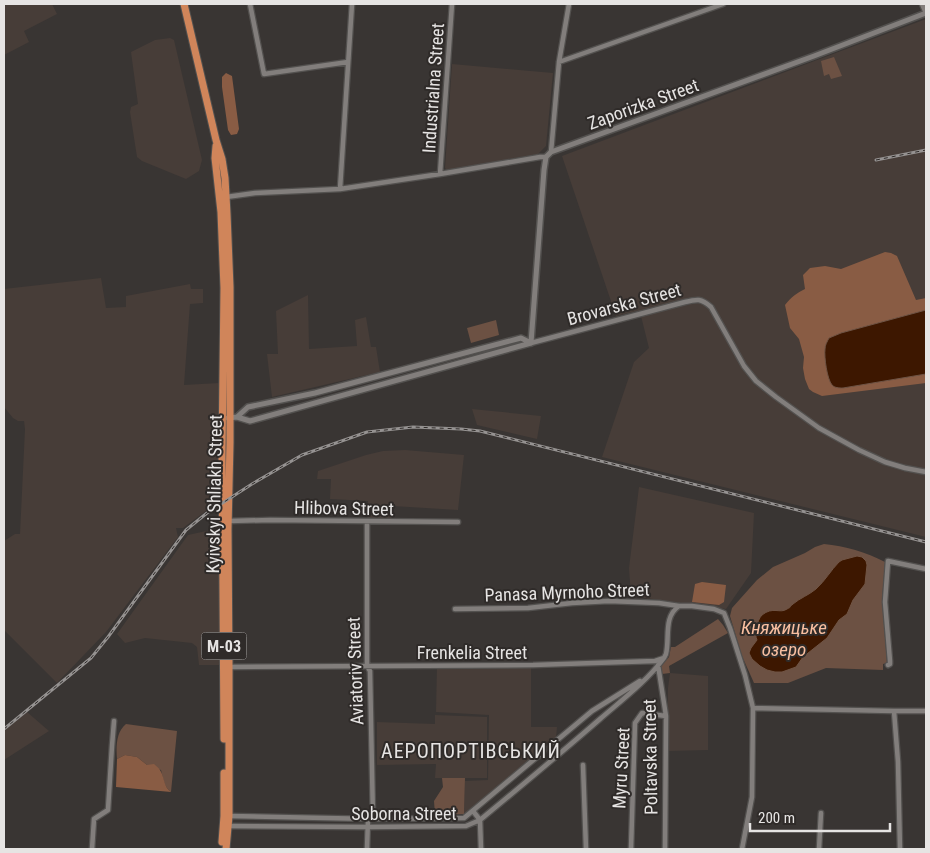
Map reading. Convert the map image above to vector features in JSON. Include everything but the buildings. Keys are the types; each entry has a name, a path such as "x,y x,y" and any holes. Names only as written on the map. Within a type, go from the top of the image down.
{"highway":[{"name":"Kyivskyi Shliakh Street","path":"184,4 222,159 230,287 227,667"},
{"name":"Kyivskyi Shliakh Street","path":"221,849 226,816 230,417"},
{"name":"Kyivskyi Shliakh Street","path":"225,826 226,849"}],"street":[{"path":"250,4 264,74 348,62"},
{"path":"340,189 352,4"},
{"name":"Industrialna Street","path":"440,174 452,4"},
{"path":"551,152 559,62 569,4"},
{"path":"559,62 723,4"},
{"path":"922,4 926,13"},
{"name":"Zaporizka Street","path":"546,157 551,152 926,13"},
{"path":"223,197 255,193 340,189 546,157 531,343"},
{"name":"Brovarska Street","path":"230,417 250,421 696,299 703,300 711,306 744,366 756,381 776,397 818,428 859,450 885,462 926,472"},
{"name":"Brovarska Street","path":"230,417 248,407 315,393 521,338 531,343"},
{"name":"Hlibova Street","path":"229,521 458,522"},
{"name":"Aviatoriv Street","path":"367,522 367,666 370,671 370,819 368,849"},
{"path":"888,665 890,661 885,593 888,561 926,569"},
{"name":"Panasa Myrnoho Street","path":"455,609 528,608 609,601 686,605 719,611 726,616 754,708 752,797 742,849"},
{"path":"664,658 667,649 670,616 679,606"},
{"name":"Frenkelia Street","path":"227,667 533,665 651,662 664,658"},
{"name":"Soborna Street","path":"225,826 466,826 480,820 556,758 650,675 664,658"},
{"name":"Poltavska Street","path":"658,665 666,716 665,849"},
{"name":"Soborna Street","path":"226,816 370,819 464,818 592,711 650,675"},
{"path":"754,708 926,710"},
{"path":"894,711 898,762 900,849"},
{"name":"Myru Street","path":"631,849 634,724 642,714 666,716"},
{"path":"92,849 94,819 108,810 114,722"},
{"path":"583,765 586,849"},
{"path":"473,811 480,820 480,849"},
{"path":"819,849 821,814"}],"shaded area":[{"path":"4,4 52,4 57,14 24,31 29,42 4,55"},
{"path":"926,19 926,537 602,457 634,362 649,348 638,311 616,316 562,156"},
{"path":"170,38 174,40 202,160 199,171 186,179 142,161 137,157 130,112 131,107 138,104 131,52 155,40"},
{"path":"834,57 842,76 831,79 829,74 824,76 821,61"},
{"path":"452,64 553,73 546,146 538,154 447,170 445,168"},
{"path":"226,73 232,76 239,129 237,134 231,135 228,130 222,87 222,77"},
{"path":"885,252 897,256 916,300 926,298 926,310 841,333 843,388 926,374 926,383 822,396 813,392 809,389 805,379 804,357 799,339 790,328 785,305 805,289 803,275 810,268 825,266 841,269"},
{"path":"101,278 106,308 126,307 126,296 190,284 191,289 203,289 203,303 190,304 184,385 219,383 218,502 183,528 176,528 178,537 106,632 57,683 4,630 4,541 15,534 20,534 25,429 24,421 18,421 13,418 4,407 4,289"},
{"path":"308,295 309,349 357,346 355,320 366,317 371,347 376,347 380,372 272,397 267,354 278,354 276,311"},
{"path":"496,320 499,335 471,343 467,328"},
{"path":"472,409 541,416 537,439 477,425"},
{"path":"405,450 464,455 458,510 393,506 392,522 367,522 368,501 330,499 331,479 317,479 318,471 366,455 383,451"},
{"path":"639,487 754,513 751,573 726,609 631,596 629,568"},
{"path":"220,528 219,665 199,665 197,647 192,643 145,638 125,643 117,634 188,535"},
{"path":"824,544 855,550 885,562 882,600 887,663 883,664 883,670 826,668 788,683 754,683 742,656 730,616 732,608 757,580 773,567"},
{"path":"702,582 726,585 724,602 719,605 692,602 695,584"},
{"path":"718,619 728,633 669,666 670,673 662,674 661,666 669,657 671,647 675,647"},
{"path":"437,666 531,668 531,727 557,727 556,738 464,814 465,781 488,780 489,715 436,712"},
{"path":"670,673 708,676 708,750 667,751"},
{"path":"27,712 49,731 4,760 4,731"},
{"path":"435,715 487,717 487,778 435,778 436,764 377,765 377,722 435,724"},
{"path":"126,724 177,731 171,792 165,785 161,770 147,765 137,757 125,755 117,759 118,735"},
{"path":"125,755 137,757 147,765 154,764 162,773 171,792 116,787 117,759"},
{"path":"442,778 465,778 464,814 435,815 434,801 443,787"}],"water":[{"path":"926,310 926,374 843,388 832,385 827,373 825,357 825,346 829,338"},
{"name":"Княжицьке озеро","path":"857,556 862,557 866,561 865,584 853,600 847,614 839,620 827,638 803,657 796,667 782,672 767,670 752,659 749,653 757,640 756,627 762,615 770,611 790,608 816,589 839,562"}],"railway":[{"path":"876,160 926,150"},
{"path":"4,729 91,658 186,530 207,513 302,455 367,432 413,427 480,431 926,542"}],"district":[{"name":"АЕРОПОРТІВСЬКИЙ","path":"471,751"}]}
